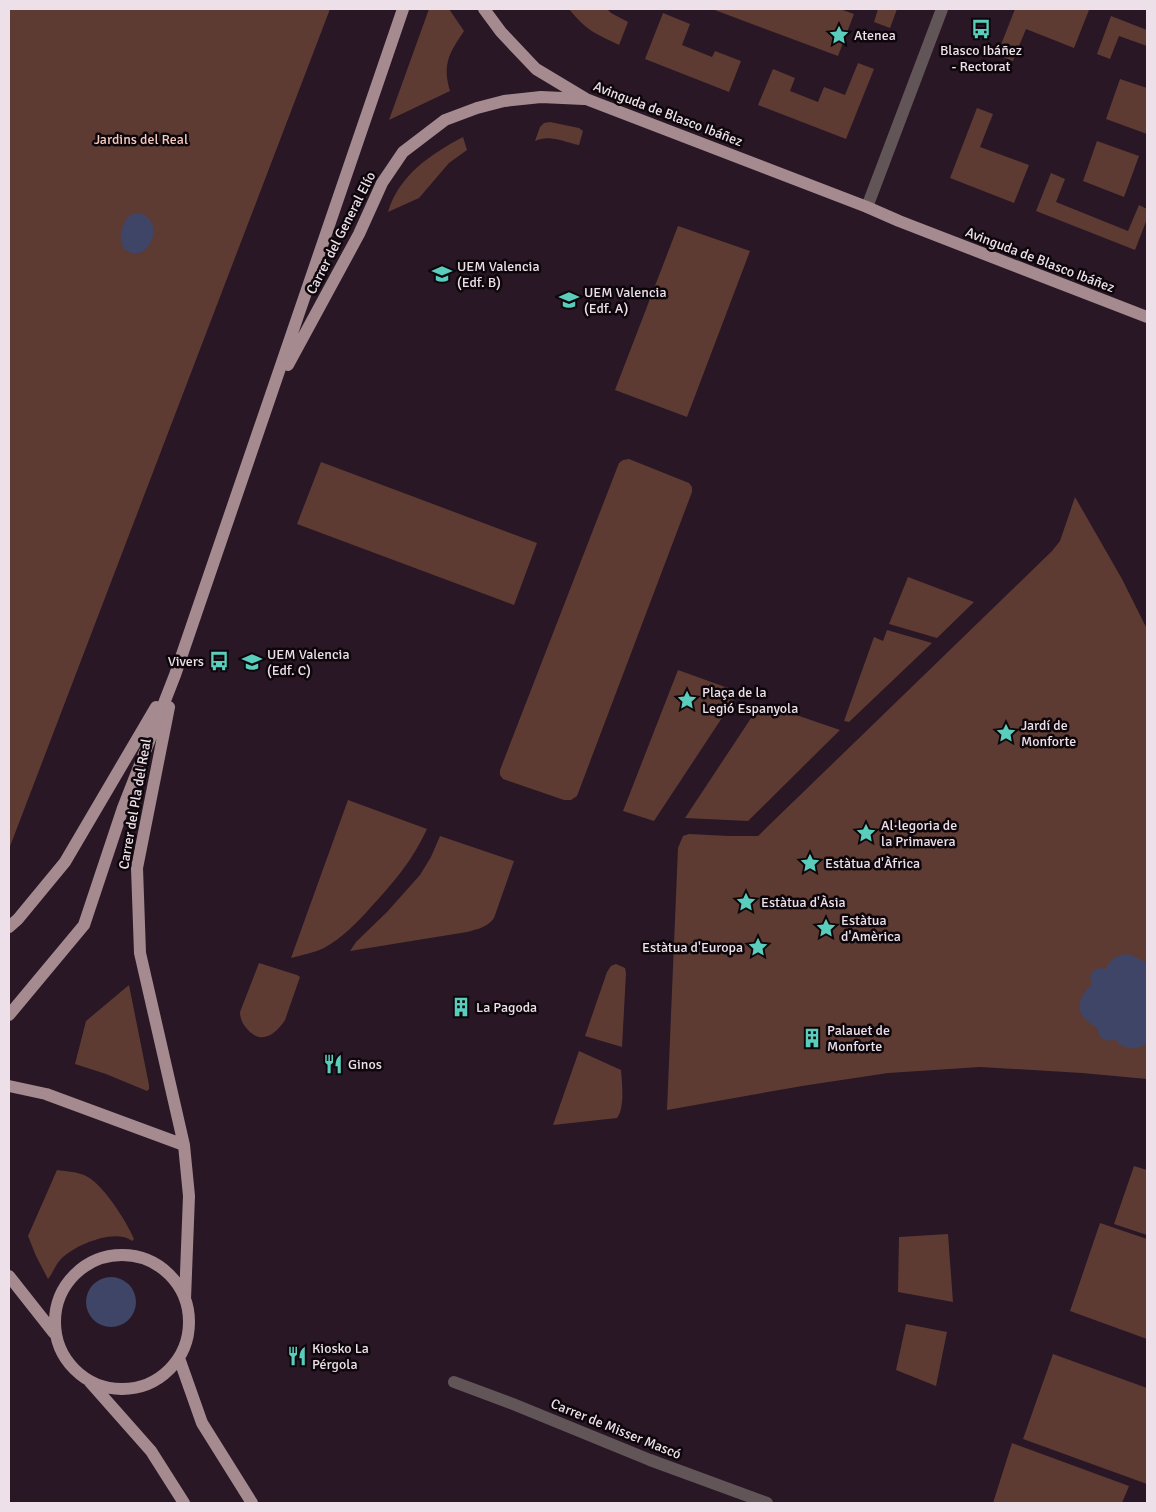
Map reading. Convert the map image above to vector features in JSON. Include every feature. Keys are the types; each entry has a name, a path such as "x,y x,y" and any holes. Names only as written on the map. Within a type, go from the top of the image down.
{"main road":[{"name":"Carrer del General Elío","path":"175,675 403,9"},
{"name":"Avinguda de Blasco Ibáñez","path":"484,9 501,32 536,69 586,99 867,206 899,221 1147,317"},
{"name":"Carrer del General Elío","path":"271,396 359,234 382,182 403,152 445,120 477,108 504,101 522,99 586,99"},
{"name":"Carrer del Pla del Real","path":"9,927 18,919 64,862 175,675"},
{"name":"Carrer del Pla del Real","path":"9,1015 84,925 123,808 175,675"},
{"name":"Carrer del Pla del Real","path":"175,675 137,868 140,953 184,1145 190,1196 185,1299"},
{"path":"9,1086 46,1094 184,1145"},
{"path":"54,1333 54,1313 60,1294 71,1277 86,1265 104,1257 124,1255 144,1259 162,1268 176,1282 185,1299 189,1316 189,1332 179,1358 162,1376 139,1388 114,1390 90,1382"},
{"path":"9,1276 54,1333 61,1352 73,1370 90,1382 152,1451 184,1503"},
{"path":"179,1358 202,1423 252,1503"}],"street":[{"path":"867,206 942,9"},
{"name":"Carrer de Misser Mascó","path":"454,1382 650,1460 767,1503"}],"green space":[{"name":"Jardins del Real","path":"9,9 330,9 9,849"},
{"path":"429,9 449,9 464,31 454,46 448,60 447,74 450,91 389,120"},
{"path":"569,9 607,9 628,22 619,45 591,30 580,22"},
{"path":"712,9 840,9 854,14 838,56"},
{"path":"878,9 897,9 890,28 874,22"},
{"path":"1015,9 1089,10 1074,48 1026,29 1013,61 997,55"},
{"path":"663,13 690,24 682,45 712,57 715,51 741,61 729,92 645,59"},
{"path":"1111,16 1147,30 1147,46 1119,36 1110,59 1097,54"},
{"path":"858,63 874,69 846,139 758,105 773,69 795,78 790,91 818,102 824,87 845,95"},
{"path":"1120,79 1147,88 1147,134 1106,119"},
{"path":"977,108 993,114 980,147 1029,165 1014,203 950,178"},
{"path":"550,122 579,128 583,131 579,145 551,138 535,141 540,127 544,123"},
{"path":"463,137 467,150 449,163 419,198 388,212 393,199 408,176 428,158"},
{"path":"1097,141 1139,156 1124,197 1083,181"},
{"path":"1051,173 1065,179 1056,202 1128,231 1139,205 1147,209 1147,219 1135,250 1036,211"},
{"path":"678,226 750,251 687,417 615,390"},
{"path":"629,459 689,483 692,487 692,492 577,796 571,800 564,800 503,779 500,775 500,770 619,463"},
{"path":"321,462 537,543 514,605 297,524"},
{"name":"Jardí de Monforte","path":"1075,497 1122,579 1147,629 1147,1079 980,1067 888,1073 667,1110 678,848 683,836 689,834 758,836 1052,551 1060,541"},
{"path":"908,577 974,602 937,638 889,624"},
{"path":"887,630 932,643 849,722 844,721 874,637 883,641"},
{"path":"678,670 739,692 654,821 623,811"},
{"path":"761,703 840,730 748,821 685,818"},
{"path":"348,800 427,829 402,870 355,924 337,940 324,948 291,958"},
{"path":"440,836 514,861 492,921 486,926 467,932 350,951 356,942 387,912 420,875 431,857"},
{"path":"259,963 300,977 285,1020 277,1030 263,1037 258,1037 248,1030 242,1022 240,1015"},
{"path":"616,964 625,968 626,973 622,1047 585,1036 607,972 611,966"},
{"path":"129,985 149,1085 147,1091 106,1074 75,1064 86,1021"},
{"path":"579,1051 621,1070 622,1095 620,1114 617,1118 553,1125"},
{"path":"1134,1166 1147,1170 1147,1235 1114,1224"},
{"path":"57,1170 74,1172 91,1179 106,1194 120,1213 134,1239 132,1241 125,1237 106,1237 76,1248 61,1259 48,1279 28,1236"},
{"path":"1100,1223 1147,1239 1147,1339 1070,1311"},
{"path":"948,1234 953,1302 898,1292 899,1237"},
{"path":"906,1324 947,1332 936,1386 896,1370"},
{"path":"1053,1354 1147,1388 1147,1484 1023,1439"},
{"path":"1012,1443 1129,1486 1122,1503 993,1503"}],"water":[{"path":"139,213 152,222 153,237 145,250 139,253 132,253 123,247 121,239 122,230 128,217"},
{"path":"1125,954 1147,962 1147,1043 1135,1048 1126,1047 1115,1039 1108,1041 1101,1038 1098,1028 1083,1017 1080,1007 1084,993 1092,985 1090,977 1094,970 1106,969 1113,959"},
{"path":"111,1277 121,1279 129,1284 134,1292 136,1302 134,1312 129,1320 121,1325 111,1327 101,1325 93,1320 88,1312 86,1302 88,1292 93,1284 101,1279"}],"place":[{"name":"Blasco Ibáñez - Rectorat","path":"981,29"},
{"name":"Atenea","path":"839,35"},
{"name":"UEM Valencia (Edf. B)","path":"442,274"},
{"name":"UEM Valencia (Edf. A)","path":"569,300"},
{"name":"Vivers","path":"219,661"},
{"name":"UEM Valencia (Edf. C)","path":"252,662"},
{"name":"Plaça de la Legió Espanyola","path":"687,700"},
{"name":"Jardí de Monforte","path":"1006,733"},
{"name":"Al·legoria de la Primavera","path":"866,833"},
{"name":"Estàtua d'Àfrica","path":"810,863"},
{"name":"Estàtua d'Àsia","path":"746,902"},
{"name":"Estàtua d'Amèrica","path":"826,928"},
{"name":"Estàtua d'Europa","path":"758,947"},
{"name":"La Pagoda","path":"461,1007"},
{"name":"Palauet de Monforte","path":"812,1038"},
{"name":"Ginos","path":"333,1064"},
{"name":"Kiosko La Pérgola","path":"297,1356"}]}
